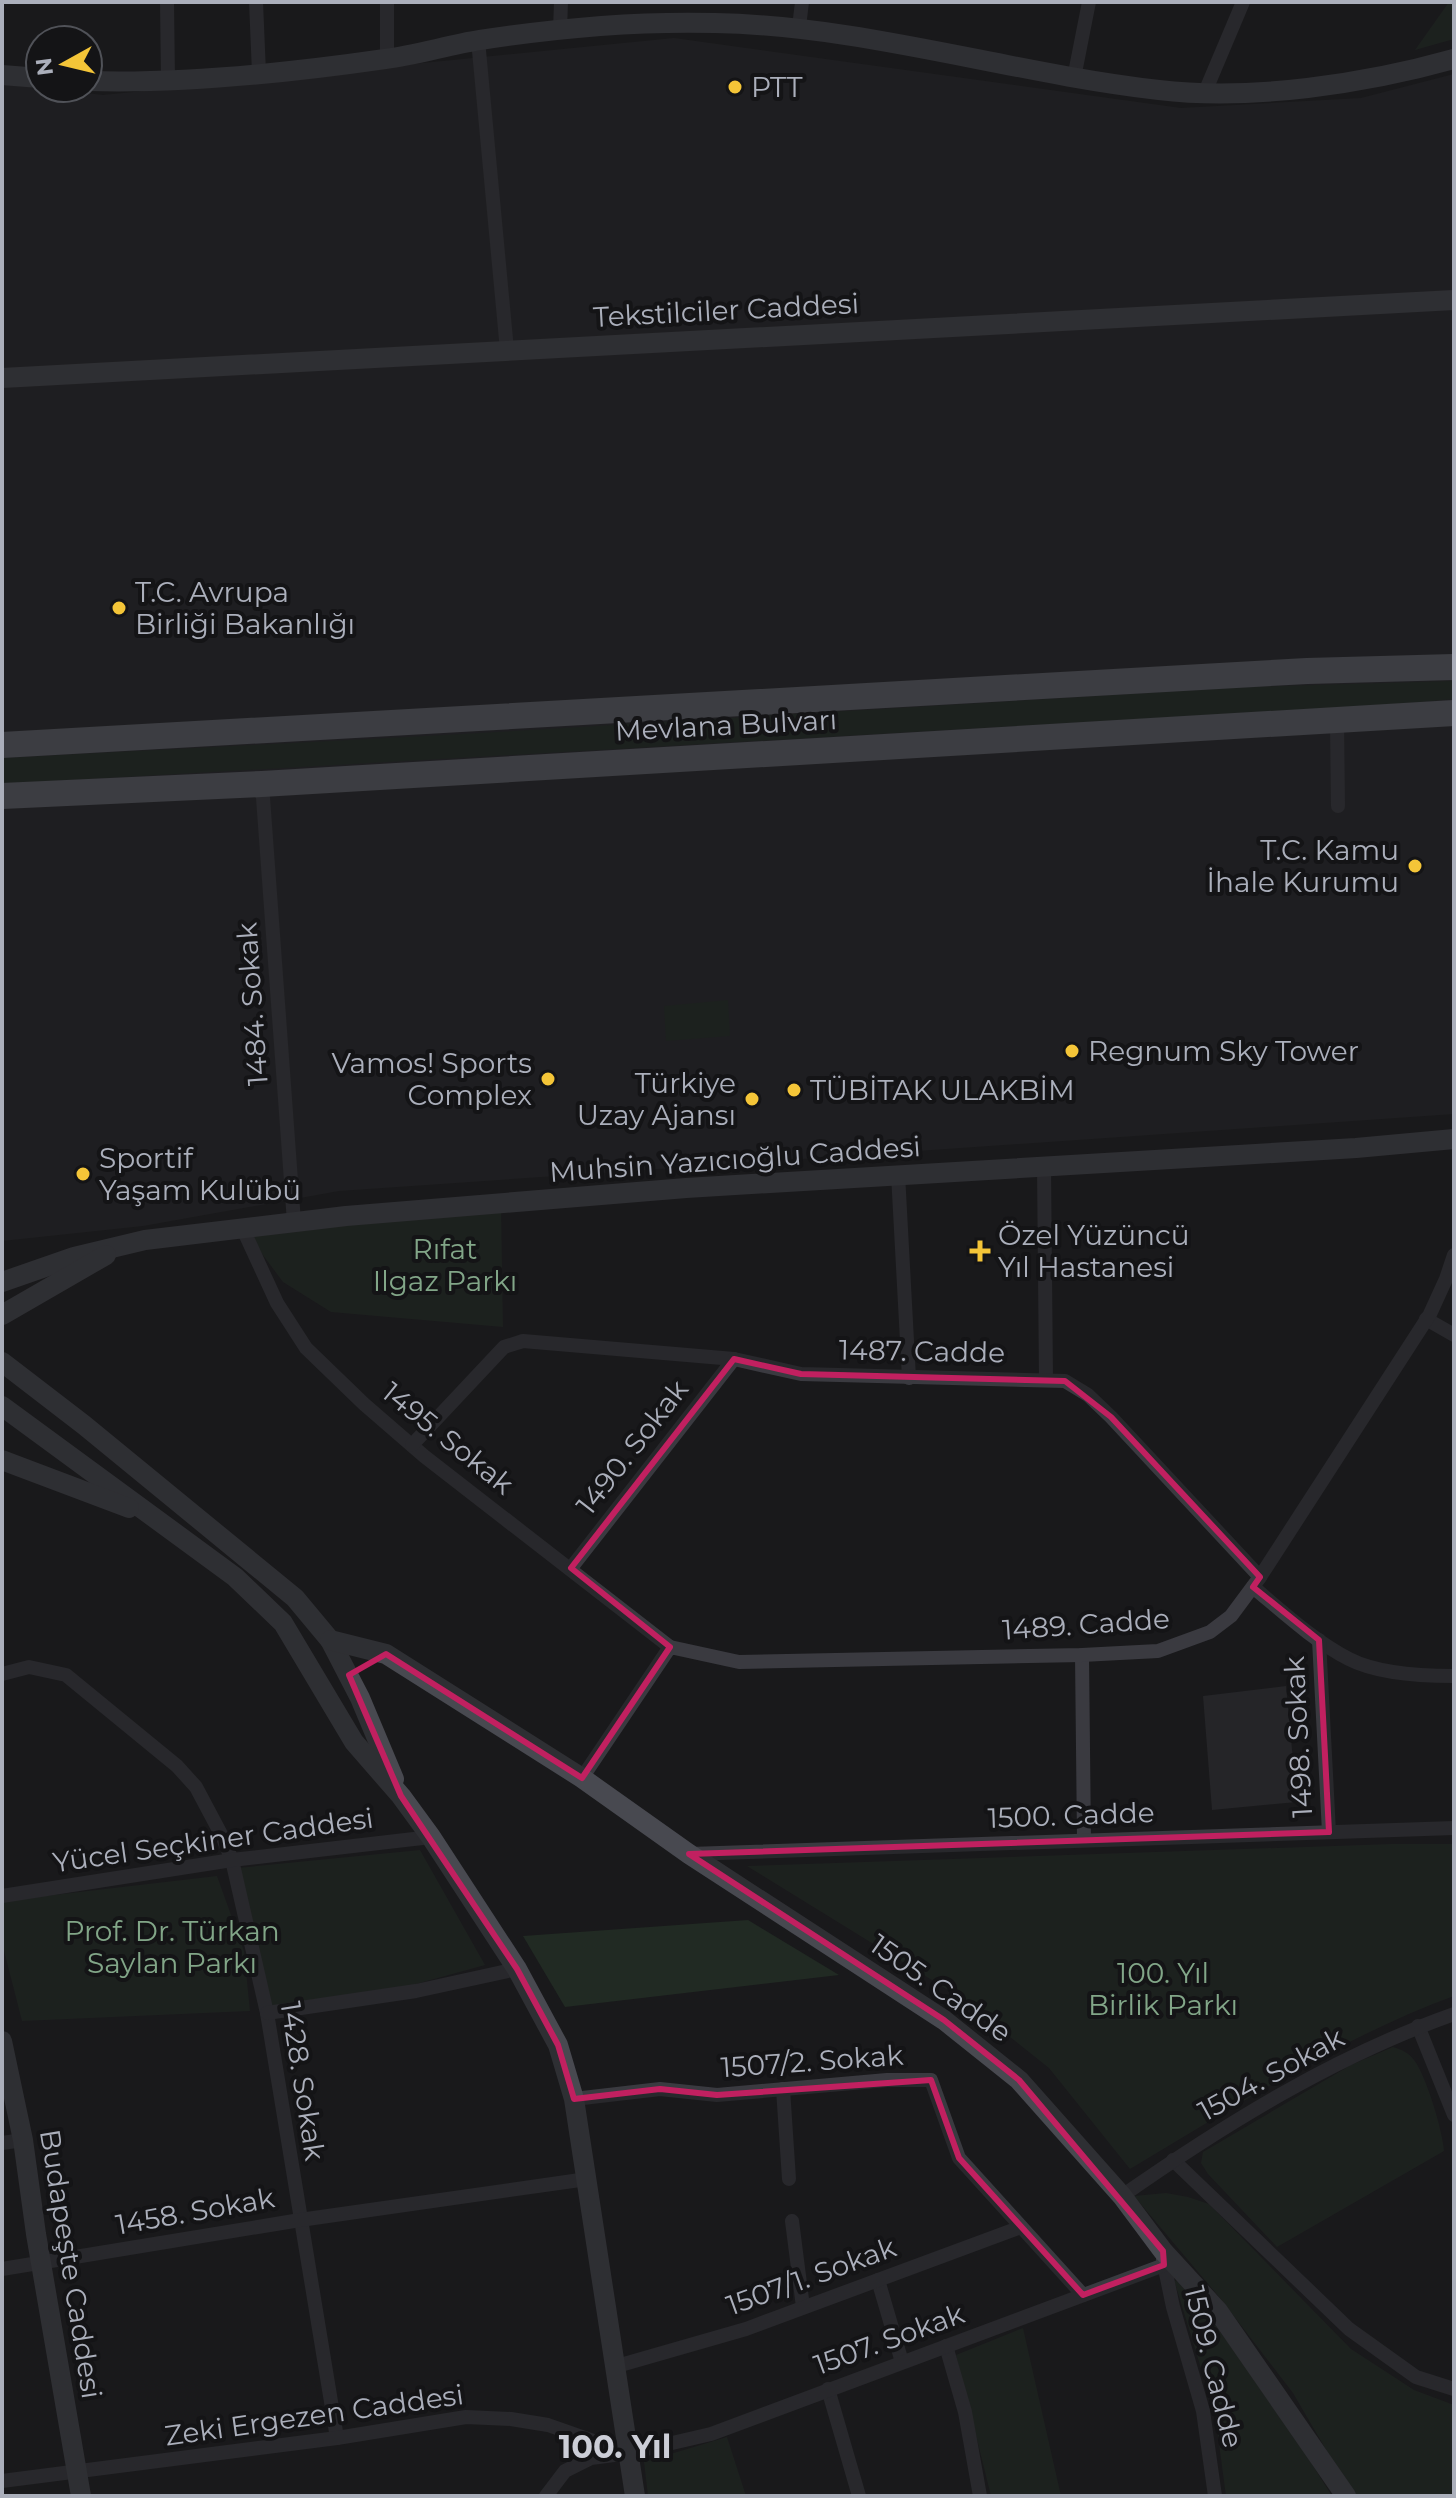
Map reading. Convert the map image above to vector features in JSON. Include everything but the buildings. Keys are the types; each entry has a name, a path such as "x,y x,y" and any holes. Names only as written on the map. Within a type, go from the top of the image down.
{"highway":[{"name":"Mevlana Bulvarı","path":"2,745 1291,672 1454,667"},
{"name":"Mevlana Bulvarı","path":"2,796 262,784 1454,713"}],"main road":[{"path":"104,81 168,80 259,73 387,59 478,40 654,23 799,27 1074,78 1161,90 1205,92 1352,83 1454,59"},
{"path":"2,75 24,77"},
{"name":"Tekstilciler Caddesi","path":"2,378 1454,300"},
{"name":"Muhsin Yazıcıoğlu Caddesi","path":"2,1282 74,1257 120,1246 242,1227 686,1188 1356,1148 1454,1139"},
{"name":"Muhsin Yazıcıoğlu Caddesi","path":"1356,1148 1396,1153 1454,1151"},
{"name":"Muhsin Yazıcıoğlu Caddesi","path":"2,1315 120,1246"},
{"path":"2,1362 295,1598 330,1640 349,1675 401,1796"},
{"path":"2,1406 235,1577 283,1623 354,1742 401,1796 431,1837 517,1969 558,2045 574,2099 635,2496"},
{"path":"2,1460 153,1517"},
{"path":"304,1661 330,1640"},
{"name":"1505. Cadde","path":"330,1640 386,1654 582,1778 689,1854 979,2046 1019,2080 1122,2196 1163,2258 1218,2311 1346,2496"},
{"path":"322,1690 386,1654"},
{"name":"Budapeşte Caddesi","path":"2,2041 23,2140 81,2496"}],"street":[{"path":"167,2 168,80"},
{"path":"256,2 259,73"},
{"path":"387,2 387,59"},
{"path":"560,30 561,2"},
{"path":"799,27 802,2"},
{"path":"1074,78 1089,2"},
{"path":"1205,92 1243,2"},
{"path":"478,40 507,350"},
{"path":"1337,722 1338,806"},
{"name":"1484. Sokak","path":"262,784 294,1222"},
{"path":"1044,1166 1046,1379"},
{"path":"898,1174 909,1378"},
{"name":"1495. Sokak","path":"242,1227 277,1303 306,1348 412,1445 670,1647"},
{"name":"1489. Cadde","path":"670,1647 739,1662 1082,1655 1158,1651 1210,1632 1231,1616 1257,1582 1426,1319 1454,1255"},
{"path":"1426,1319 1454,1335"},
{"name":"1487. Cadde","path":"412,1445 504,1347 523,1341 734,1359 801,1374 1065,1381 1088,1395 1257,1582 1319,1640"},
{"name":"1490. Sokak","path":"571,1568 734,1359"},
{"path":"1319,1640 1350,1660 1410,1675 1454,1676"},
{"name":"1498. Sokak","path":"1319,1640 1329,1832"},
{"path":"582,1778 670,1647"},
{"path":"1082,1655 1084,1840"},
{"name":"1428. Sokak","path":"2,1674 29,1667 66,1675 177,1766 196,1787 232,1860 267,2013 337,2438"},
{"name":"1500. Cadde","path":"689,1854 1454,1828"},
{"name":"Yücel Seçkiner Caddesi","path":"2,1896 232,1860 431,1837"},
{"path":"267,2013 416,1991 517,1969"},
{"name":"1504. Sokak","path":"1122,2196 1173,2160 1290,2088 1418,2026 1454,2014"},
{"path":"1418,2026 1454,2115"},
{"name":"1507/2. Sokak","path":"574,2099 660,2089 717,2095 887,2080 931,2080 959,2158 1083,2295"},
{"path":"783,2089 789,2179"},
{"path":"2,2143 23,2140"},
{"path":"1173,2160 1349,2329 1416,2377 1454,2389"},
{"name":"1458. Sokak","path":"2,2269 300,2220 587,2179"},
{"path":"792,2221 803,2307"},
{"name":"1507/1. Sokak","path":"617,2366 746,2329 1021,2227"},
{"name":"1507. Sokak","path":"546,2496 565,2471 591,2458 629,2453 711,2434 1083,2295 1163,2258"},
{"name":"1509. Cadde","path":"1163,2258 1173,2307 1203,2411 1215,2496"},
{"path":"878,2280 902,2362"},
{"path":"946,2346 965,2412 980,2496"},
{"path":"828,2389 859,2496"},
{"name":"Zeki Ergezen Caddesi","path":"2,2481 337,2438 466,2417 548,2425 629,2453"}],"highlighted area":[{"path":"734,1359 801,1374 1065,1381 1111,1417 1260,1577 1253,1587 1319,1640 1329,1832 689,1854 944,2020 1019,2080 1163,2251 1164,2265 1083,2295 959,2158 931,2080 717,2095 660,2089 574,2099 558,2045 517,1969 401,1796 349,1675 386,1654 582,1778 670,1647 571,1568"}],"shaded area":[{"path":"674,38 1181,108 1361,98 1454,74 1454,1114 339,1191 143,1226 2,1241 2,83 24,86 24,104 104,104 104,95"},
{"path":"1286,1686 1297,1802 1212,1810 1203,1696"}],"green space":[{"path":"1449,2 1454,2 1454,39 1415,50"},
{"path":"1454,681 1454,699 1388,705 2,784 2,758 1246,687"},
{"path":"728,1000 730,1036 666,1041 664,1006"},
{"name":"Rıfat Ilgaz Parkı","path":"501,1204 503,1327 331,1312 283,1282 242,1227"},
{"name":"100. Yıl Birlik Parkı","path":"1454,1844 1454,1996 1329,2053 1130,2169 1049,2068 961,1998 747,1866"},
{"path":"420,1850 485,1965 387,1992 272,2010 237,1868"},
{"name":"Prof. Dr. Türkan Saylan Parkı","path":"217,1876 244,1951 250,2011 22,2021 2,1943 2,1901"},
{"path":"748,1920 839,1975 565,2007 523,1936"},
{"path":"1393,2047 1409,2055 1419,2067 1433,2104 1444,2151 1277,2247 1208,2174 1201,2163 1203,2152 1351,2065"},
{"path":"1166,2193 1209,2204 1351,2349 1414,2390 1454,2405 1454,2496 1353,2496 1293,2393 1220,2298 1134,2196"},
{"path":"1174,2280 1186,2286 1276,2407 1332,2496 1226,2496 1215,2414"},
{"path":"1023,2328 1061,2496 991,2496 956,2355"},
{"path":"727,2437 746,2496 648,2496 644,2462"}],"place":[{"name":"PTT","path":"735,87"},
{"name":"T.C. Avrupa Birliği Bakanlığı","path":"119,608"},
{"name":"T.C. Kamu İhale Kurumu","path":"1415,866"},
{"name":"Regnum Sky Tower","path":"1072,1051"},
{"name":"Vamos! Sports Complex","path":"548,1079"},
{"name":"TÜBİTAK ULAKBİM","path":"794,1090"},
{"name":"Türkiye Uzay Ajansı","path":"752,1099"},
{"name":"Sportif Yaşam Kulübü","path":"83,1174"},
{"name":"Özel Yüzüncü Yıl Hastanesi","path":"980,1251"}],"district":[{"name":"100. Yıl","path":"615,2446"}]}
